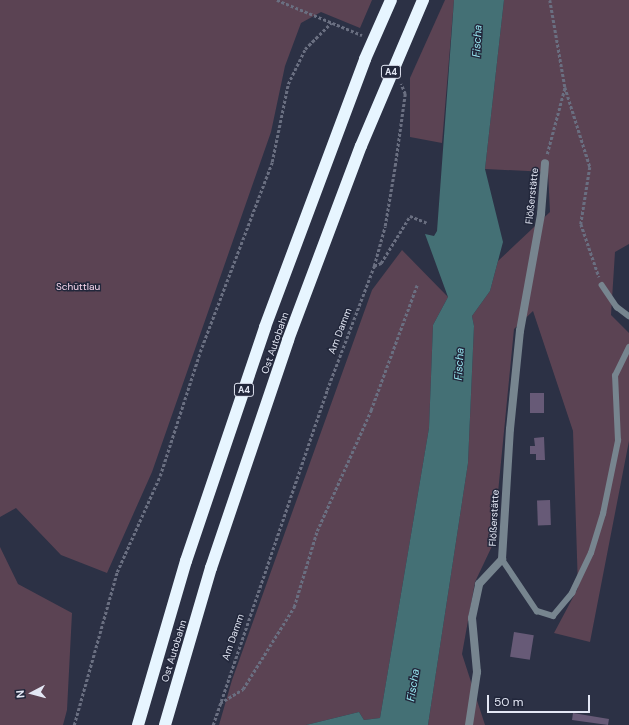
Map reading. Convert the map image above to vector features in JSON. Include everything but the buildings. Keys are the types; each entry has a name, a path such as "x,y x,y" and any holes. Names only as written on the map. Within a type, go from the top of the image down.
{"highway":[{"name":"Ost Autobahn","path":"138,725 186,561 262,335 365,59 391,0"},
{"name":"Ost Autobahn","path":"165,725 211,568 288,340 361,146 423,0"}],"street":[{"name":"Flößerstätte","path":"502,559 510,429 520,331 541,214 545,163"},
{"path":"469,725 477,672 472,618 479,584 502,559"}],"lane":[{"path":"602,285 617,307 629,316"},
{"name":"Flößerstätte","path":"502,559 538,611 553,616 572,593 591,553 603,514 618,441 615,376 629,347"}],"path":[{"path":"277,0 365,37"},
{"path":"550,0 565,87 590,167 581,224 602,285"},
{"path":"74,725 116,572 160,476 200,352 272,162 288,84 305,49 331,23"},
{"name":"Am Damm","path":"213,725 327,390 374,266 385,226 395,166 405,94 400,81"},
{"path":"545,163 565,87"},
{"path":"374,266 381,263 410,216 427,223"},
{"path":"220,703 243,689 294,607 317,531 371,410 417,285"}],"green space":[{"name":"Schüttlau","path":"0,0 372,0 360,28 321,12 301,23 285,66 271,132 152,472 107,573 61,555 16,508 0,517"},
{"path":"445,0 454,0 442,143 410,137 410,78"},
{"path":"504,0 629,0 629,244 615,252 611,315 629,333 629,441 590,642 554,633 578,588 573,431 533,311 514,329 493,544 475,582 462,654 485,725 428,725 468,463 474,326 472,316 490,291 498,261 550,212 548,172 485,169"},
{"path":"402,250 448,297 433,325 429,428 380,718 364,720 359,712 306,725 219,725 232,680 372,290"},
{"path":"0,547 18,584 72,613 67,710 63,725 0,725"}],"water":[{"name":"Fischa","path":"454,0 504,0 485,169 503,242 490,291 472,316 474,326 468,463 428,725 306,725 359,712 364,720 380,718 429,428 433,325 448,297 425,234 434,236 437,231"}]}
